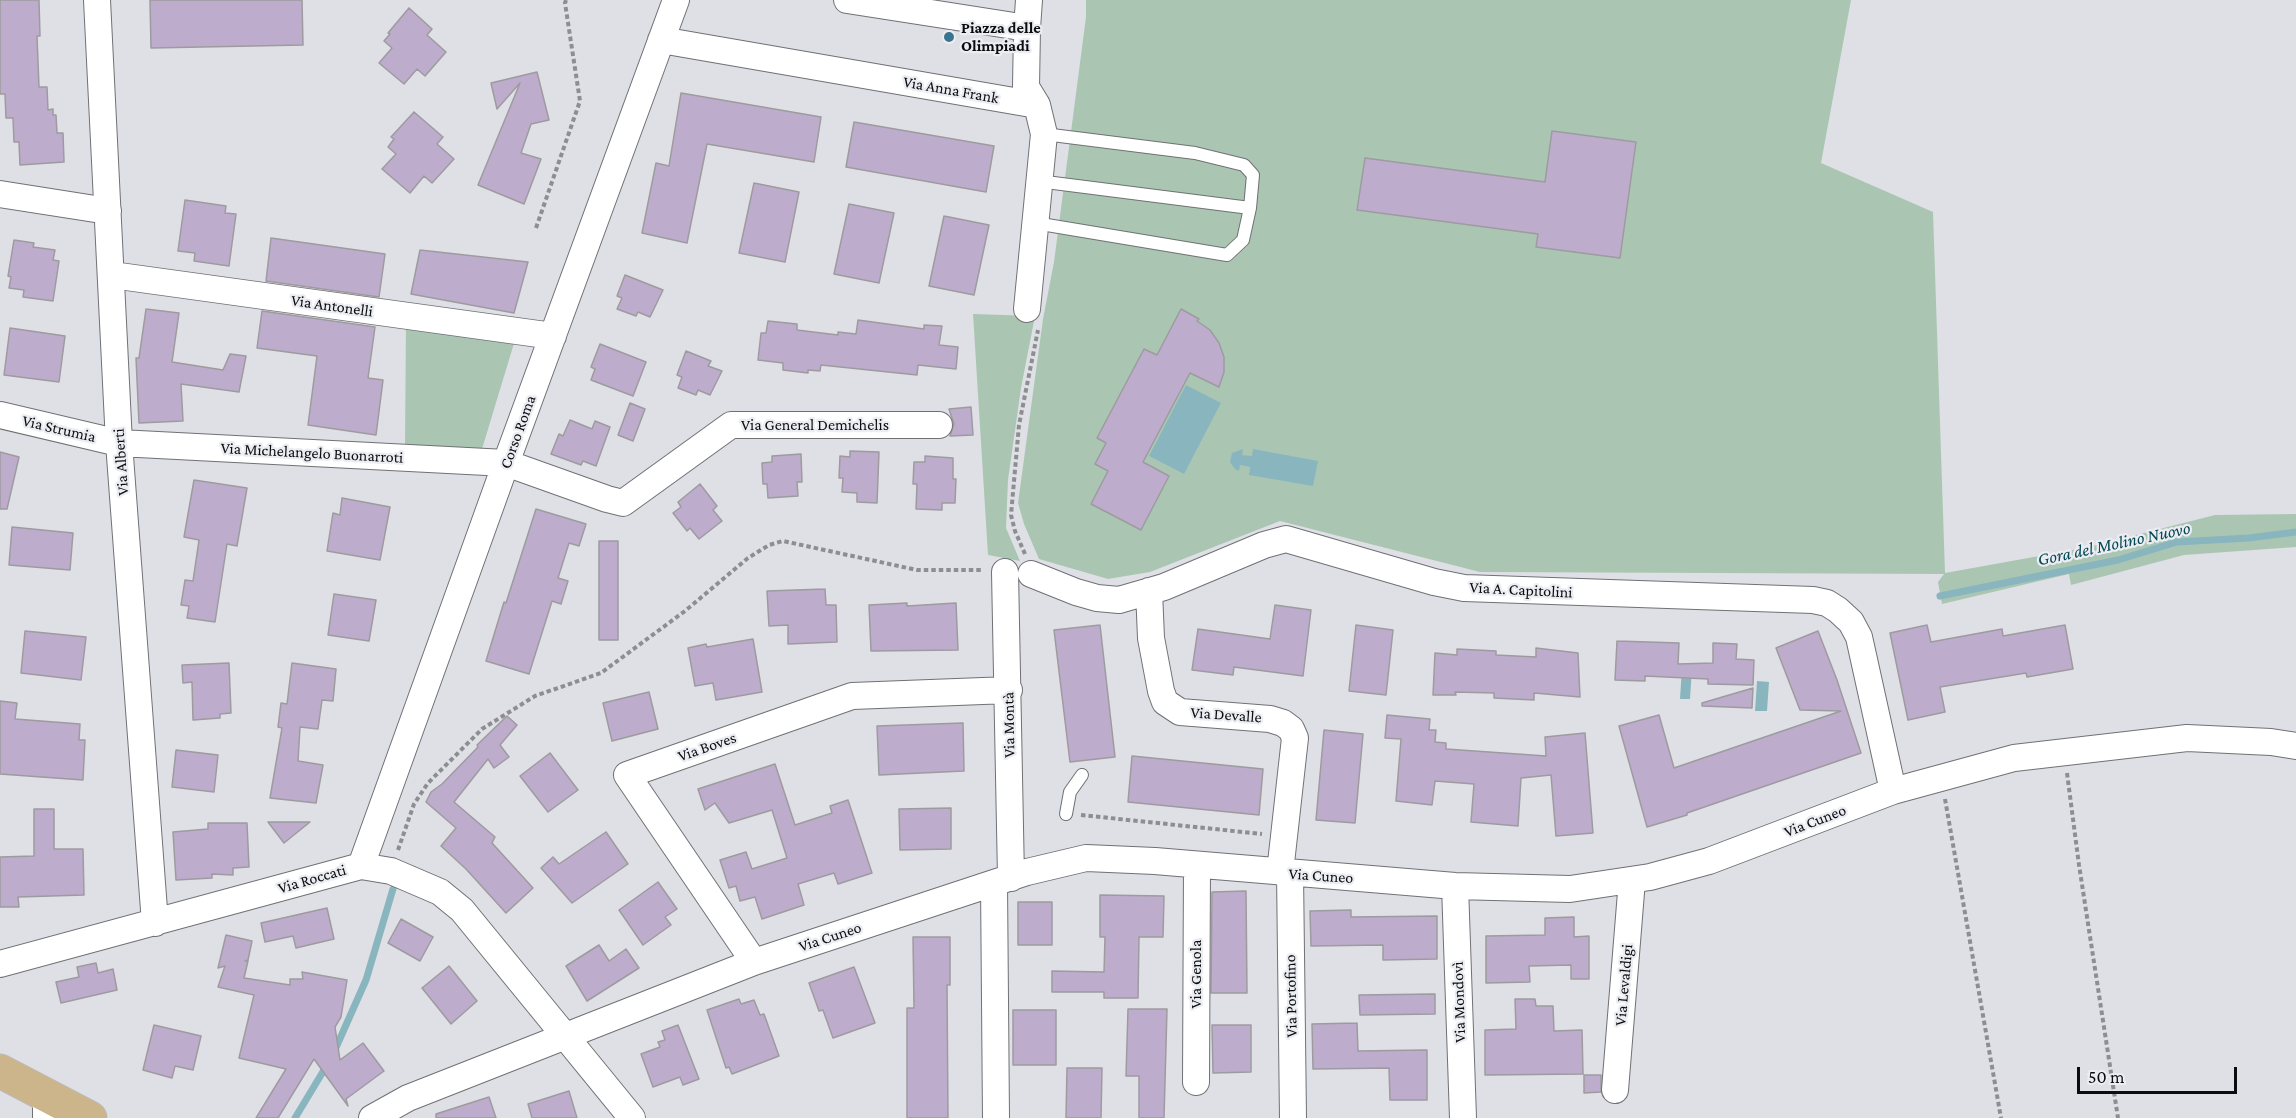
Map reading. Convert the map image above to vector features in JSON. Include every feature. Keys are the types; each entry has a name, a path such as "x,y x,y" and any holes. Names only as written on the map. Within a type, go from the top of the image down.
{"main road":[{"path":"0,1071 66,1112"}],"street":[{"name":"Via Alberti","path":"97,0 119,443 155,923"},
{"name":"Corso Roma","path":"361,866 676,0"},
{"path":"847,0 1027,28"},
{"path":"1029,0 1026,87 1037,105 1044,134 1035,223 1033,317"},
{"name":"Via Anna Frank","path":"662,40 1037,105"},
{"path":"0,194 108,211"},
{"name":"Via Antonelli","path":"112,275 553,336"},
{"name":"Via Strumia","path":"0,416 119,443"},
{"name":"Via General Demichelis","path":"506,463 607,499 623,502 732,425 939,425"},
{"name":"Via Michelangelo Buonarroti","path":"119,443 506,463"},
{"name":"Via A. Capitolini","path":"1022,569 1076,592 1097,598 1119,600 1164,587 1264,545 1287,539 1434,582 1464,588 1813,600 1827,603 1851,622 1859,637 1893,791"},
{"name":"Via Montà","path":"996,1118 1008,690 1022,569"},
{"name":"Via Devalle","path":"1149,591 1151,638 1165,702 1180,712 1270,719 1283,723 1291,729 1295,738 1284,836 1285,873"},
{"name":"Via Boves","path":"754,962 627,775 852,696 1008,690"},
{"name":"Via Cuneo","path":"372,1118 408,1098 754,962 1003,880 1086,858 1455,886 1570,889 1650,877 1709,861 1893,791 2014,758 2187,738 2271,742 2296,746"},
{"name":"Via Genola","path":"1196,1083 1197,865"},
{"name":"Via Roccati","path":"0,964 361,866 391,871 440,892 462,910 632,1118"},
{"name":"Via Portofino","path":"1285,873 1293,1118"},
{"name":"Via Levaldigi","path":"1616,1090 1632,880"},
{"name":"Via Mondovì","path":"1455,886 1463,1118"}],"lane":[{"path":"1035,223 1227,255 1243,240 1250,208 1253,176 1244,165 1195,153 1044,134"},
{"path":"1038,181 1250,208"},
{"path":"1066,814 1070,792 1082,775"}],"path":[{"path":"536,228 580,101 566,0"},
{"path":"391,871 414,804 428,783 482,729 534,696 601,673 685,611 748,558 769,545 783,541 917,570 1022,569 1023,553 1011,515 1019,425 1033,317"},
{"path":"2066,751 2069,800 2118,1118"},
{"path":"1941,778 2001,1118"},
{"path":"1066,814 1284,836"}],"green space":[{"path":"1086,0 1851,0 1821,163 1933,212 1945,573 2089,547 2215,515 2296,514 2296,547 2184,555 2071,585 2069,574 1942,604 1938,582 1944,574 1480,572 1280,521 1150,572 1108,579 1039,559 1018,503 1043,319 1054,262 1086,17"},
{"path":"973,314 1035,316 1021,388 1008,480 1006,528 1020,561 988,555"},
{"path":"406,321 515,340 482,449 405,446"}],"water":[{"path":"1186,385 1221,403 1184,474 1149,456"},
{"path":"1243,449 1242,455 1252,456 1253,449 1318,461 1313,486 1249,475 1250,467 1240,465 1239,471 1235,469 1230,462 1232,453"},
{"path":"1682,667 1692,668 1690,699 1680,699"},
{"path":"1757,681 1769,682 1767,711 1755,711"}],"building":[{"path":"0,0 39,0 40,36 37,36 39,87 47,87 48,110 53,109 53,115 56,115 57,133 63,133 64,162 20,165 19,142 14,142 13,118 6,118 5,94 0,94"},
{"path":"150,0 302,0 303,45 151,48"},
{"path":"409,8 432,29 427,35 446,52 425,76 417,69 404,84 379,63 392,48 384,41 390,34 388,33"},
{"path":"537,72 549,120 531,124 521,153 541,159 524,204 478,185 520,83 497,109 491,83"},
{"path":"681,93 821,117 814,162 707,144 687,243 642,233 656,163 669,166"},
{"path":"414,112 443,137 437,144 454,159 432,183 424,176 410,193 382,169 396,154 388,147 394,139 391,137"},
{"path":"854,122 994,146 986,192 846,167"},
{"path":"1552,131 1636,142 1620,258 1536,247 1538,234 1357,210 1365,158 1545,182"},
{"path":"754,183 799,192 785,262 739,253"},
{"path":"185,200 226,206 225,213 236,214 229,266 194,261 195,253 178,251"},
{"path":"849,204 894,213 879,283 834,274"},
{"path":"944,216 989,225 974,295 929,286"},
{"path":"271,238 385,254 379,297 266,281"},
{"path":"14,240 34,243 33,247 55,250 53,260 59,261 53,301 23,297 24,290 9,288 11,277 8,276"},
{"path":"420,250 528,262 514,313 411,294"},
{"path":"625,275 663,290 650,317 638,312 636,316 617,309 622,298 617,296"},
{"path":"146,309 179,313 172,362 223,370 230,354 246,356 239,392 181,384 183,421 139,423 136,358 139,358"},
{"path":"1181,309 1199,319 1197,321 1210,330 1219,343 1224,357 1224,372 1219,387 1190,373 1143,462 1169,476 1141,530 1091,504 1108,471 1095,464 1106,443 1097,438 1144,349 1157,355"},
{"path":"262,311 375,327 368,378 383,380 376,435 308,425 317,356 257,348"},
{"path":"858,320 924,329 924,325 942,326 939,345 958,347 956,369 918,365 917,375 821,365 820,371 808,370 808,373 783,370 783,363 758,360 761,333 766,333 768,321 797,324 797,330 838,335 838,332 856,334"},
{"path":"10,328 65,336 59,382 4,375"},
{"path":"600,344 646,362 633,396 591,380 595,369 591,367"},
{"path":"686,351 711,361 708,366 722,371 710,395 698,390 696,395 678,388 682,377 677,375"},
{"path":"630,403 645,409 633,441 618,435"},
{"path":"971,407 973,435 950,436 954,424 949,409"},
{"path":"570,420 592,429 595,421 610,427 596,466 583,461 581,465 551,454 559,434 563,436"},
{"path":"850,451 879,452 877,503 857,502 857,493 842,492 843,478 839,478 840,456 850,457"},
{"path":"0,452 19,457 7,509 0,509"},
{"path":"801,454 802,482 797,482 798,496 768,498 767,484 763,484 762,463 772,462 772,456"},
{"path":"925,456 953,458 953,479 956,479 955,503 942,503 942,510 916,509 917,484 913,484 914,462 925,462"},
{"path":"194,480 247,488 237,546 227,544 215,622 187,618 189,606 181,605 185,580 193,581 199,540 184,537"},
{"path":"700,484 717,506 713,510 722,521 699,539 690,528 687,531 673,513 681,507 678,502"},
{"path":"342,498 390,507 380,560 327,551 333,513 340,515"},
{"path":"536,509 586,524 579,546 569,543 558,578 568,581 561,604 552,601 529,674 486,661"},
{"path":"12,527 73,533 70,570 9,565"},
{"path":"599,541 618,541 618,640 599,640"},
{"path":"825,589 826,605 836,605 837,642 788,644 788,625 769,626 767,591"},
{"path":"334,594 376,600 369,641 328,635"},
{"path":"907,603 907,606 956,603 958,650 871,651 869,605"},
{"path":"1275,605 1311,610 1303,676 1234,667 1233,675 1192,670 1198,629 1270,639"},
{"path":"1100,625 1115,757 1070,762 1054,630"},
{"path":"1356,625 1393,630 1386,695 1349,691"},
{"path":"1927,625 1931,642 2002,629 2003,636 2065,625 2073,669 2027,677 2026,673 1940,687 1945,712 1908,720 1890,633"},
{"path":"25,631 86,637 81,680 21,673"},
{"path":"1818,631 1861,753 1647,827 1619,726 1659,715 1674,768 1841,711 1800,710 1776,648"},
{"path":"753,639 762,692 716,700 713,683 695,686 688,648"},
{"path":"1617,641 1679,643 1678,664 1713,663 1713,643 1737,644 1736,659 1754,660 1753,685 1708,684 1708,679 1645,676 1645,681 1615,680"},
{"path":"1536,648 1578,653 1580,697 1534,693 1534,700 1494,698 1494,693 1455,692 1456,695 1433,695 1435,653 1457,655 1457,649 1496,651 1496,655 1536,657"},
{"path":"229,663 231,713 220,714 220,718 193,720 192,682 183,683 182,665"},
{"path":"292,663 336,669 333,701 322,700 318,729 300,727 298,761 323,765 316,803 270,798 282,728 278,727 281,703 287,704"},
{"path":"1753,688 1752,708 1702,706 1702,703"},
{"path":"649,692 658,729 612,741 603,703"},
{"path":"0,701 17,703 15,719 80,724 79,740 85,740 83,780 0,774"},
{"path":"1387,715 1430,719 1429,730 1436,730 1435,742 1446,743 1446,749 1546,756 1545,737 1585,733 1593,833 1556,836 1551,775 1521,778 1518,826 1471,822 1474,784 1435,781 1432,805 1396,801 1401,739 1385,738"},
{"path":"507,716 517,725 500,745 509,757 494,768 488,759 454,802 495,837 492,843 533,888 506,913 466,869 441,846 456,828 426,802 431,792 442,784"},
{"path":"963,723 964,771 879,775 877,726"},
{"path":"1324,730 1363,734 1355,823 1316,820"},
{"path":"176,750 218,755 214,792 172,787"},
{"path":"550,753 578,790 548,812 520,776"},
{"path":"1132,756 1263,769 1259,815 1128,802"},
{"path":"775,764 795,825 832,813 830,806 848,800 872,873 838,884 834,873 798,884 804,905 762,919 755,897 740,901 736,886 729,888 720,860 746,852 752,869 787,858 772,810 729,823 715,803 705,810 698,789"},
{"path":"951,808 951,849 900,850 899,809"},
{"path":"34,809 54,809 54,849 83,849 84,895 18,897 19,907 0,907 0,857 34,856"},
{"path":"268,822 310,822 284,843"},
{"path":"208,823 247,823 249,867 233,868 233,875 212,874 212,878 176,880 173,832 208,829"},
{"path":"606,832 628,864 572,903 541,868 553,857 559,864"},
{"path":"658,882 677,909 665,917 671,925 643,945 619,910"},
{"path":"1246,891 1247,993 1211,993 1212,892"},
{"path":"1100,895 1164,896 1163,937 1139,937 1138,998 1104,998 1104,992 1052,992 1052,971 1104,972 1105,937 1100,937"},
{"path":"1018,902 1052,902 1052,945 1018,945"},
{"path":"327,908 334,939 296,948 293,936 265,942 261,923"},
{"path":"1351,910 1351,917 1437,916 1437,959 1383,960 1383,945 1311,946 1310,911"},
{"path":"1574,917 1574,937 1589,936 1589,979 1571,979 1571,965 1529,966 1530,982 1486,983 1486,936 1545,935 1545,918"},
{"path":"401,919 433,937 420,961 388,943"},
{"path":"226,935 252,941 248,960 245,961 248,961 244,978 290,985 290,979 303,979 302,972 347,980 341,1017 335,1027 340,1060 363,1043 384,1071 346,1099 348,1106 314,1059 278,1118 256,1118 286,1069 239,1058 254,995 218,987 225,966 218,968"},
{"path":"913,937 950,937 950,985 947,985 948,1118 907,1118 907,1008 914,1008"},
{"path":"599,945 609,961 626,949 639,968 587,1001 566,966"},
{"path":"96,963 98,973 113,969 117,990 61,1003 56,982 79,977 77,967"},
{"path":"449,966 477,1001 451,1024 422,988"},
{"path":"854,967 875,1023 833,1038 823,1010 819,1011 809,983"},
{"path":"1435,994 1435,1014 1360,1015 1359,995"},
{"path":"739,999 741,1004 754,1000 760,1015 764,1014 779,1056 732,1074 729,1067 726,1068 707,1010"},
{"path":"1515,999 1535,999 1536,1006 1553,1006 1554,1031 1582,1030 1583,1074 1485,1075 1485,1030 1516,1029"},
{"path":"1128,1009 1167,1009 1164,1118 1139,1118 1139,1076 1126,1076"},
{"path":"1013,1010 1056,1010 1056,1065 1013,1065"},
{"path":"1357,1023 1358,1051 1427,1050 1427,1100 1390,1100 1389,1068 1313,1069 1312,1024"},
{"path":"154,1025 201,1036 193,1070 175,1066 172,1078 143,1070"},
{"path":"678,1025 699,1079 683,1085 680,1077 653,1087 641,1054 660,1047 658,1042 665,1040 662,1031"},
{"path":"1212,1025 1251,1025 1251,1072 1213,1073"},
{"path":"1067,1068 1102,1068 1101,1118 1066,1118"},
{"path":"1584,1075 1601,1075 1601,1092 1584,1093"},
{"path":"569,1091 577,1118 532,1118 528,1104"},
{"path":"489,1097 496,1118 436,1118 436,1114"}],"waterway":[{"name":"Gora del Molino Nuovo","path":"1940,596 2118,560 2177,542 2249,538 2296,532"},
{"name":"Gora del Molino Nuovo","path":"334,1052 366,980 393,889"},
{"name":"Gora del Molino Nuovo","path":"295,1118 327,1065"}],"place":[{"name":"Piazza delle Olimpiadi","path":"949,37"}]}
